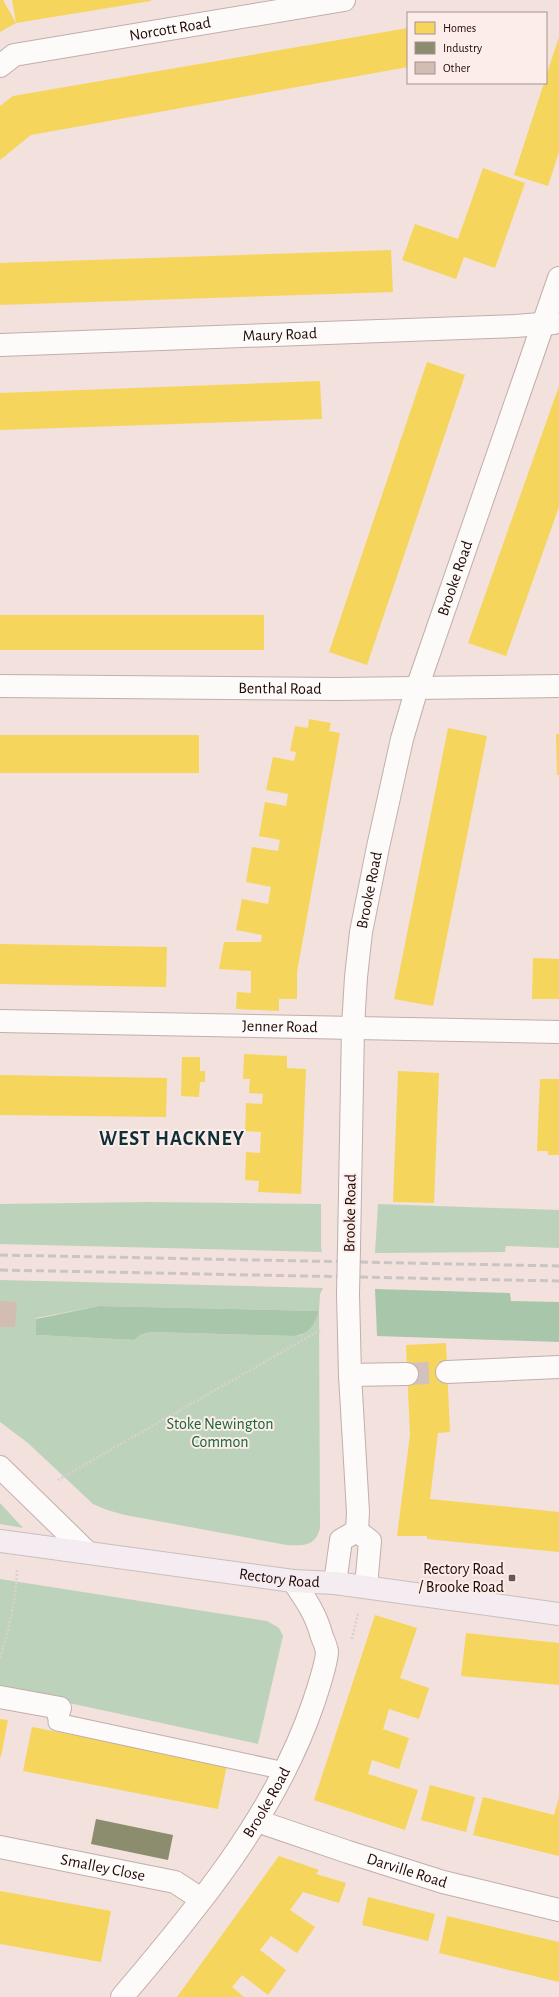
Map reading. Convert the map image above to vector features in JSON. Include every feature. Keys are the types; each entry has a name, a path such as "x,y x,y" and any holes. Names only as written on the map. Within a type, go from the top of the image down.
{"highway":[{"name":"Rectory Road","path":"0,1541 293,1581 335,1583 366,1587 559,1614"}],"street":[{"name":"Norcott Road","path":"0,66 14,55 344,0"},
{"name":"Brooke Road","path":"357,1531 358,1512 355,1491 355,1441 350,1375 348,1294 353,1026 356,977 362,932 402,739 417,688 551,323 559,278"},
{"name":"Maury Road","path":"0,345 551,323"},
{"name":"Benthal Road","path":"0,686 417,688 559,686"},
{"name":"Jenner Road","path":"0,1021 353,1026 559,1032"},
{"path":"447,1372 559,1367"},
{"path":"350,1375 407,1374"},
{"path":"0,1467 87,1552"},
{"path":"335,1583 341,1540 357,1531 370,1541 366,1587"},
{"name":"Brooke Road","path":"122,1997 172,1938 257,1821 285,1771 307,1722 318,1692 327,1652 312,1608 293,1581"},
{"path":"0,1697 60,1708 58,1714"},
{"name":"Darville Road","path":"257,1821 443,1882 559,1910"},
{"name":"Smalley Close","path":"0,1847 175,1882 201,1899"}],"lane":[{"path":"58,1714 57,1722 285,1771"}],"path":[{"path":"58,1480 327,1326"},
{"path":"0,1658 8,1634 15,1596 17,1565"},
{"path":"350,1644 359,1609"}],"green space":[{"path":"149,1202 321,1204 322,1252 0,1244 0,1204"},
{"path":"378,1204 559,1210 559,1248 506,1246 505,1252 375,1253"},
{"name":"Stoke Newington Common","path":"0,1280 323,1288 320,1294 319,1311 320,1528 318,1534 312,1542 308,1544 287,1545 125,1515 107,1510 93,1504 28,1443 0,1422","holes":["99,1306 319,1311 302,1335 150,1332 140,1335 134,1340 36,1335 36,1318"]},
{"path":"375,1289 510,1293 511,1301 559,1302 559,1342 377,1336"},
{"path":"99,1306 319,1311 313,1325 307,1331 303,1334 293,1336 150,1332 140,1335 134,1340 36,1335 36,1319"},
{"path":"0,1503 23,1528 0,1524"},
{"path":"0,1579 267,1621 279,1628 283,1636 258,1744 0,1688"}],"building: Homes":[{"path":"0,0 3,0 16,23 0,32"},
{"path":"12,0 151,0 151,1 16,23"},
{"path":"407,28 407,67 31,135 0,160 0,106 13,96"},
{"path":"559,37 559,152 548,186 514,175 544,84 547,84 547,73"},
{"path":"483,168 525,183 495,268 464,257 456,279 402,260 415,224 458,239"},
{"path":"391,250 393,292 0,305 0,263"},
{"path":"427,362 465,375 367,665 329,652"},
{"path":"320,381 322,419 0,430 0,393"},
{"path":"559,386 559,507 506,656 468,643"},
{"path":"0,615 264,615 264,650 0,650"},
{"path":"309,719 331,723 329,731 340,733 297,972 297,999 279,999 279,1011 236,1009 237,992 251,993 251,971 219,969 224,942 261,942 262,935 236,930 242,899 268,904 271,887 246,882 252,847 278,851 280,840 259,836 265,802 286,806 288,794 266,790 273,757 294,761 296,752 290,751 295,726 308,728"},
{"path":"448,728 487,736 433,1006 394,999"},
{"path":"556,734 559,734 559,775 557,775"},
{"path":"0,735 199,735 199,773 0,773"},
{"path":"0,944 167,947 166,987 0,984"},
{"path":"533,958 559,959 559,999 532,999"},
{"path":"244,1054 287,1056 287,1068 306,1069 301,1194 258,1192 259,1181 245,1180 246,1152 260,1153 261,1132 245,1131 246,1103 262,1104 263,1094 249,1093 250,1079 243,1079"},
{"path":"182,1057 200,1057 200,1071 205,1071 205,1082 200,1082 199,1097 181,1096"},
{"path":"398,1071 439,1073 434,1203 393,1202"},
{"path":"0,1075 167,1078 166,1117 0,1115"},
{"path":"540,1079 559,1079 559,1155 548,1155 548,1151 537,1151"},
{"path":"446,1343 450,1432 438,1433 430,1499 559,1512 559,1552 427,1539 427,1536 397,1536 410,1435 406,1345"},
{"path":"375,1615 417,1628 400,1678 429,1688 419,1719 389,1709 383,1729 409,1738 399,1769 372,1760 368,1774 418,1790 405,1830 314,1800"},
{"path":"466,1633 559,1643 559,1685 461,1676"},
{"path":"0,1719 8,1720 1,1757 0,1757"},
{"path":"32,1727 227,1765 218,1809 23,1771"},
{"path":"430,1785 475,1797 466,1832 421,1820"},
{"path":"483,1797 554,1815 559,1797 559,1856 473,1835"},
{"path":"279,1856 319,1870 316,1874 346,1883 339,1903 303,1892 290,1910 315,1927 297,1953 271,1936 260,1950 286,1970 268,1995 242,1975 232,1987 244,1997 177,1997"},
{"path":"0,1891 111,1911 101,1962 0,1944"},
{"path":"368,1897 435,1914 428,1941 362,1925"},
{"path":"447,1916 559,1942 559,1982 439,1953"}],"building: Industry":[{"path":"96,1819 173,1835 168,1860 91,1844"}],"building: Other":[{"path":"0,1301 17,1302 15,1327 0,1327"}],"tunnel":[{"path":"407,1374 447,1372"}],"railway":[{"path":"0,1255 559,1266"},
{"path":"0,1270 559,1281"}],"place":[{"name":"Rectory Road / Brooke Road","path":"512,1578"}],"district":[{"name":"WEST HACKNEY","path":"172,1139"}]}
